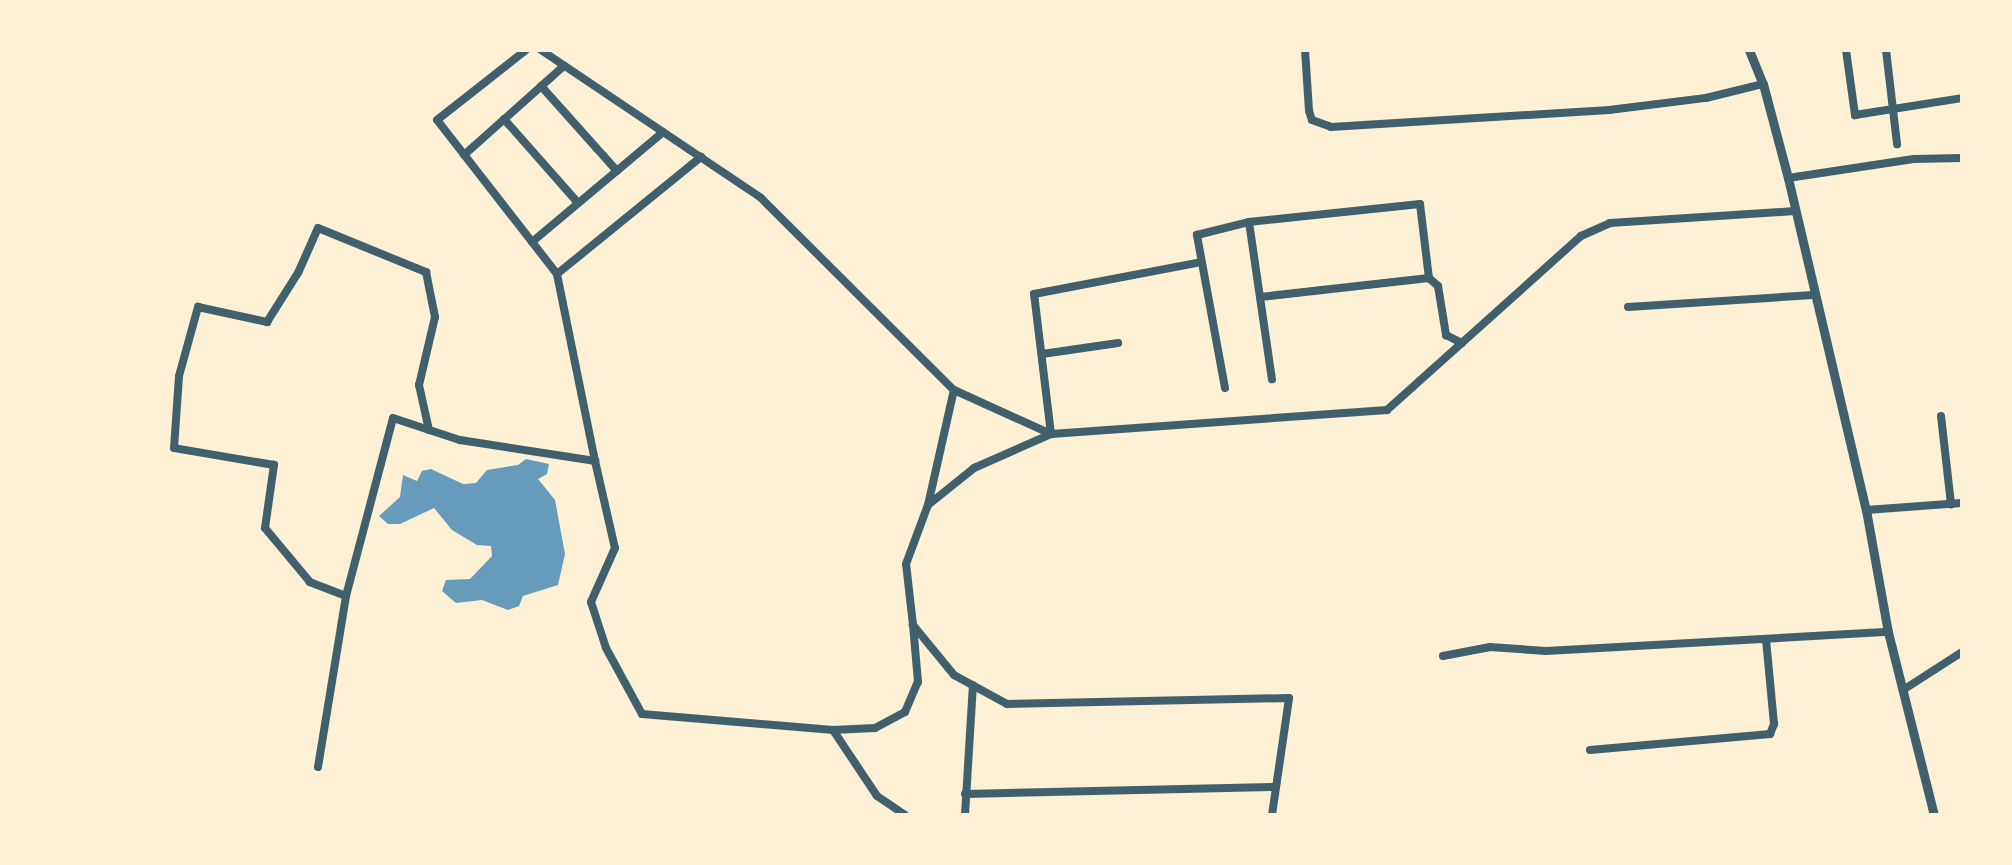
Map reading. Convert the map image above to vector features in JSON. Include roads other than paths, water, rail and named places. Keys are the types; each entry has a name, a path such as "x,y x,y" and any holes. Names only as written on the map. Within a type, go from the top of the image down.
{"street":[{"path":"526,50 437,120 557,274 615,548 592,602 606,648 642,714 833,730 875,728 905,712 918,682 906,564 928,506 954,390"},
{"path":"540,50 761,198 954,390 1052,434"},
{"path":"1305,50 1308,111 1312,120 1332,128 1609,110 1706,98 1763,84"},
{"path":"1749,50 1763,84 1796,211 1866,510 1888,632 1934,815"},
{"path":"1846,50 1855,115 1962,98"},
{"path":"1886,50 1898,144"},
{"path":"464,155 564,66"},
{"path":"541,86 616,171"},
{"path":"504,119 578,203"},
{"path":"532,242 663,132"},
{"path":"557,274 701,157"},
{"path":"1788,178 1914,159 1962,158"},
{"path":"1225,388 1197,236 1249,222 1420,204 1429,278 1438,286 1446,335 1462,343"},
{"path":"928,506 974,468 1052,434 1387,410 1581,236 1610,223 1796,211"},
{"path":"1249,222 1272,379"},
{"path":"346,596 310,582 265,528 274,465 174,448 179,376 198,308 267,322 298,273 318,228 426,272 435,317 418,385 429,430"},
{"path":"1052,434 1034,294 1201,262"},
{"path":"1260,297 1429,278"},
{"path":"1628,307 1813,296"},
{"path":"1042,354 1118,343"},
{"path":"1941,416 1950,504"},
{"path":"318,767 346,596 393,418 460,440 595,461"},
{"path":"1866,510 1962,503"},
{"path":"913,625 954,675 1007,704 1289,698 1272,815"},
{"path":"1443,656 1490,647 1546,651 1888,632"},
{"path":"1590,750 1770,734 1774,724 1766,639"},
{"path":"1903,690 1962,652"},
{"path":"965,815 973,686"},
{"path":"833,730 877,796 905,815"},
{"path":"965,794 1276,788"}],"water":[{"path":"526,459 549,464 547,474 538,479 555,500 565,554 558,585 523,596 519,606 508,610 482,600 456,603 442,591 446,580 470,579 492,556 491,546 477,545 452,530 434,508 400,524 388,524 379,516 400,497 403,475 417,481 422,471 431,469 463,484 476,483 487,470 518,465"}]}
